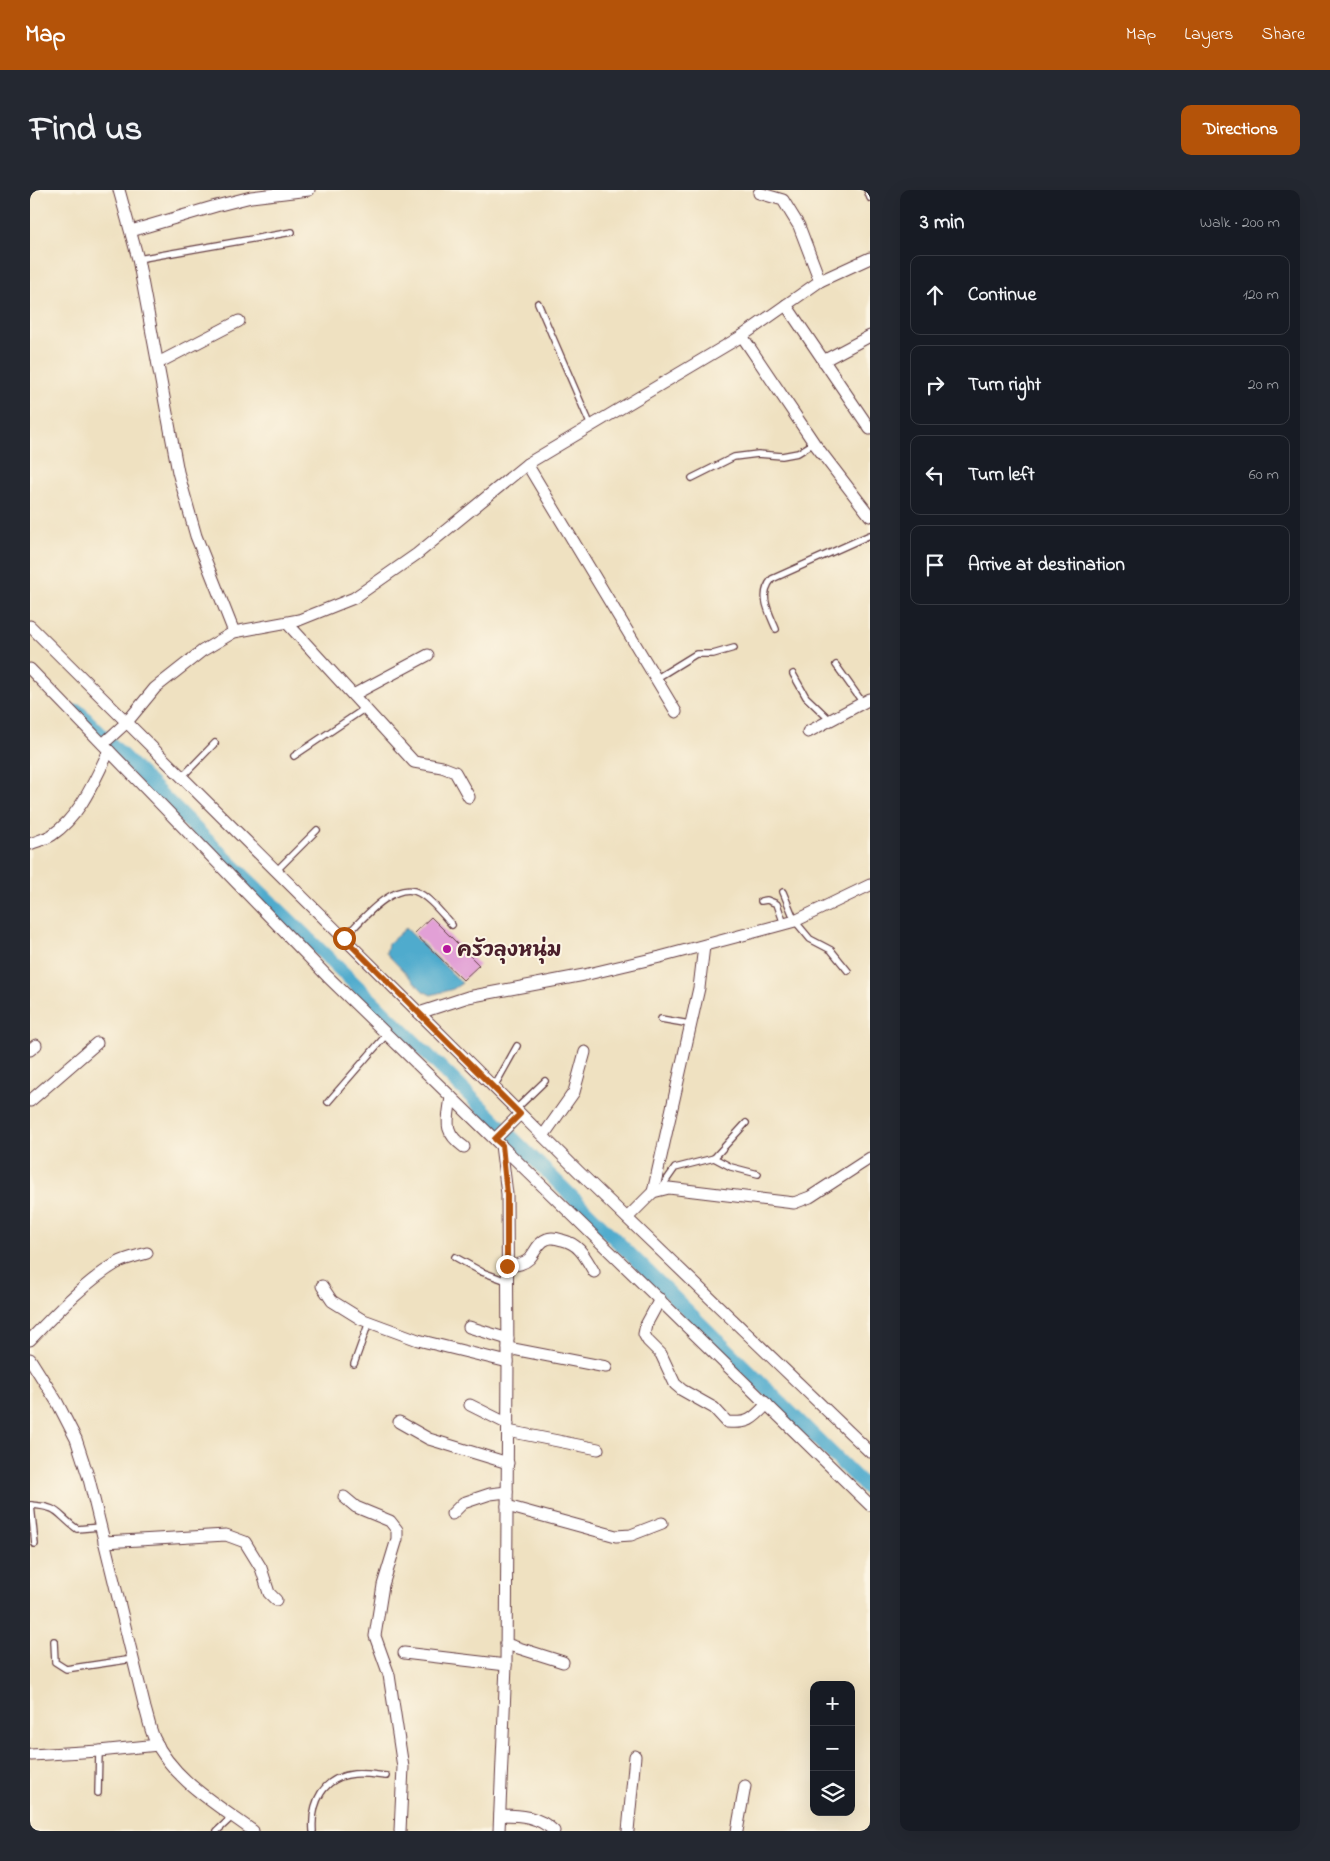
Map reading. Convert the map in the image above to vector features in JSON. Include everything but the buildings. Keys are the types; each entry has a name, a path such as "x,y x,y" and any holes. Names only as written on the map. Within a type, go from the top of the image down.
{"street":[{"path":"119,190 138,259 158,363 165,411 178,472 196,536 234,632"},
{"path":"131,231 251,197 274,192 309,190"},
{"path":"759,193 783,200 799,226 820,281"},
{"path":"30,844 51,836 71,819 86,798 106,746 154,688 202,651 234,632 287,623 354,598 417,554 527,464 742,336 820,281 870,258"},
{"path":"786,305 870,429"},
{"path":"158,363 239,322"},
{"path":"742,336 814,443 870,516"},
{"path":"823,361 870,336"},
{"path":"527,464 676,712"},
{"path":"287,623 414,762 442,767 455,772 469,797"},
{"path":"30,626 124,724 182,777 494,1087 517,1114 543,1136 870,1452"},
{"path":"353,696 428,655"},
{"path":"30,669 328,977 451,1097 499,1139 660,1300 870,1505"},
{"path":"808,732 866,701"},
{"path":"419,1013 468,997 584,975 704,946 790,922 870,885"},
{"path":"656,1191 699,988 704,946"},
{"path":"30,1101 97,1043"},
{"path":"543,1136 574,1092 585,1052"},
{"path":"451,1097 448,1121 449,1133 454,1140 464,1147"},
{"path":"499,1831 506,1665 508,1344 507,1194 499,1139 517,1114"},
{"path":"627,1218 656,1191 678,1188 794,1203 810,1197 870,1158"},
{"path":"507,1266 520,1264 528,1260 538,1246 547,1239 559,1239 572,1242 581,1249 594,1272"},
{"path":"30,1340 61,1308 103,1273 119,1262 147,1253"},
{"path":"322,1286 332,1302 345,1311 369,1322 418,1340 508,1362"},
{"path":"660,1300 646,1325 644,1334 661,1354 675,1384 714,1408 727,1422 748,1422 767,1404"},
{"path":"469,1327 508,1344 606,1367"},
{"path":"30,1359 57,1402 76,1439 88,1479 154,1738 171,1765 192,1786 253,1831"},
{"path":"470,1405 508,1427 598,1450"},
{"path":"399,1422 429,1440 508,1463"},
{"path":"452,1514 463,1503 490,1494 507,1492"},
{"path":"344,1497 356,1507 390,1521 397,1530 397,1539 383,1584 375,1636 389,1675 402,1758 400,1831"},
{"path":"507,1506 616,1536 631,1535 662,1523"},
{"path":"104,1542 226,1535 245,1542 261,1568 269,1593 276,1600"},
{"path":"506,1644 563,1662"},
{"path":"404,1652 506,1665"},
{"path":"31,1755 158,1745"},
{"path":"628,1831 635,1756"},
{"path":"737,1831 745,1786"},
{"path":"500,1814 517,1814 533,1818 546,1823 554,1831"}],"lane":[{"path":"867,190 870,198"},
{"path":"138,259 292,232"},
{"path":"538,303 591,426"},
{"path":"692,478 734,457 758,454 782,456 798,453 814,443"},
{"path":"776,629 765,598 765,586 772,579 870,535"},
{"path":"657,678 696,654 713,654 734,648"},
{"path":"836,665 866,701"},
{"path":"794,674 806,697 830,720"},
{"path":"294,756 364,709"},
{"path":"182,777 215,743"},
{"path":"276,871 317,830"},
{"path":"344,938 394,892 405,890 418,892 435,905 452,925"},
{"path":"783,892 790,922"},
{"path":"761,900 767,900 776,904 790,922 810,939 831,950 848,971"},
{"path":"661,1019 690,1024"},
{"path":"328,1102 387,1034"},
{"path":"494,1087 517,1046"},
{"path":"517,1114 545,1081"},
{"path":"656,1191 675,1168 714,1158 746,1123"},
{"path":"714,1158 731,1167 758,1174"},
{"path":"455,1257 482,1272 507,1280"},
{"path":"354,1364 369,1322"},
{"path":"34,1544 30,1505 50,1506 77,1529 100,1527"},
{"path":"54,1641 55,1662 66,1669 133,1659"},
{"path":"98,1793 99,1751"},
{"path":"312,1831 316,1801 324,1788 339,1777 356,1773 386,1776"},
{"path":"217,1831 233,1816"}],"water":[{"path":"406,928 462,983 453,989 431,995 423,991 386,953 388,944"}],"waterway":[{"path":"78,711 870,1491"}],"place":[{"name":"ครัวลุงหนุ่ม","path":"447,949"}],"route":[{"path":"344,938 520,1114 495,1139 502,1145 507,1194 507,1266"}]}
